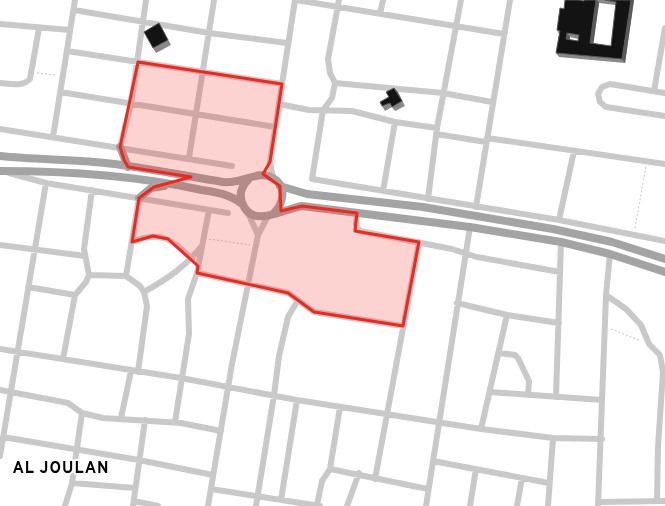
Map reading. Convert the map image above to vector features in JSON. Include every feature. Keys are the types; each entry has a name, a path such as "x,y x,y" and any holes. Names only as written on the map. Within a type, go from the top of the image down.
{"main road":[{"path":"120,147 128,166"},
{"path":"0,156 128,166 231,184 263,175 273,178 280,186 307,194 423,207 553,229 612,242 665,259"},
{"path":"0,171 48,171 114,175 180,185 230,196 242,204 248,212 258,217 271,215 302,206 470,227 561,242 610,254 665,272"},
{"path":"242,204 240,194 248,180"},
{"path":"139,198 154,186 180,185"},
{"path":"271,215 282,201 280,186"}],"street":[{"path":"53,137 75,0"},
{"path":"120,147 131,104 146,0"},
{"path":"189,158 198,115 214,0"},
{"path":"273,178 270,162 287,43 295,0 504,34"},
{"path":"339,0 328,59 330,73 334,83 332,98 322,110 312,179 559,220 665,241"},
{"path":"380,14 383,0"},
{"path":"428,199 443,93 461,0"},
{"path":"476,207 492,102 510,0"},
{"path":"74,10 209,33 287,43"},
{"path":"0,24 70,30"},
{"path":"0,83 19,85 26,83 33,73 39,28"},
{"path":"654,91 665,28"},
{"path":"67,51 282,84"},
{"path":"334,83 443,93 492,102"},
{"path":"665,93 610,84 600,90 598,98 606,107 665,116"},
{"path":"60,92 275,127"},
{"path":"279,104 309,110 352,111 395,122 486,140 665,164"},
{"path":"383,191 395,122"},
{"path":"0,129 232,166"},
{"path":"559,220 574,152"},
{"path":"263,175 270,162"},
{"path":"0,171 46,183 228,213"},
{"path":"0,456 46,183"},
{"path":"63,359 75,295 86,282 89,275 84,249 92,190"},
{"path":"126,276 139,198"},
{"path":"175,422 189,326 188,300 197,273 209,210"},
{"path":"248,212 258,235"},
{"path":"357,213 356,225 360,231 457,250 477,257 560,272"},
{"path":"208,506 228,388 258,235 271,215"},
{"path":"426,506 470,227"},
{"path":"132,242 152,236 168,239 176,244 192,259"},
{"path":"375,479 419,242"},
{"path":"556,397 561,242"},
{"path":"144,292 176,273 192,259 203,245"},
{"path":"0,246 85,256"},
{"path":"610,254 606,295 602,438 598,504 665,501"},
{"path":"197,273 288,293 314,312 403,326"},
{"path":"89,275 126,276 140,286 144,292 147,306 138,372"},
{"path":"28,287 75,295"},
{"path":"606,295 626,309 641,325 649,344 660,355 663,372 658,447 658,501"},
{"path":"256,506 279,356 288,317 298,300"},
{"path":"457,303 507,315 559,323"},
{"path":"481,429 507,315"},
{"path":"0,349 181,378 297,400 481,429 553,438 602,438"},
{"path":"499,353 515,355 518,358 529,381 528,394"},
{"path":"121,418 131,371"},
{"path":"0,390 68,403 82,413 103,418 175,422 221,431"},
{"path":"490,392 602,400"},
{"path":"281,500 297,400"},
{"path":"211,489 318,506 322,481 330,469 340,407"},
{"path":"66,506 72,484 82,413"},
{"path":"0,414 7,414"},
{"path":"145,420 133,504 158,506"},
{"path":"3,437 139,460 213,475"},
{"path":"548,506 553,438"},
{"path":"658,447 665,447"},
{"path":"433,461 549,483"},
{"path":"330,469 428,489"},
{"path":"470,506 476,469"},
{"path":"347,506 359,474"},
{"path":"517,506 522,478"},
{"path":"72,484 135,488"}],"path":[{"path":"33,73 63,76"},
{"path":"634,234 647,162"},
{"path":"204,238 256,246"},
{"path":"606,327 628,334 649,344"}],"highlighted area":[{"path":"138,62 282,84 270,162 263,174 280,186 281,211 302,206 357,213 355,231 419,242 403,326 314,312 288,293 197,273 198,266 168,239 153,236 132,242 139,198 154,187 191,177 128,167 124,160 120,147"}],"building":[{"path":"565,0 596,0 590,43 611,46 616,2 605,0 631,0 622,59 556,53 560,31 557,30 560,8 564,9","holes":["567,33 579,35 578,41 566,39"]},
{"path":"159,23 168,40 153,48 144,32"},
{"path":"394,88 402,101 392,107 390,103 382,106 380,102 389,97 386,92"}],"district":[{"name":"AL JOULAN","path":"61,467"}]}
